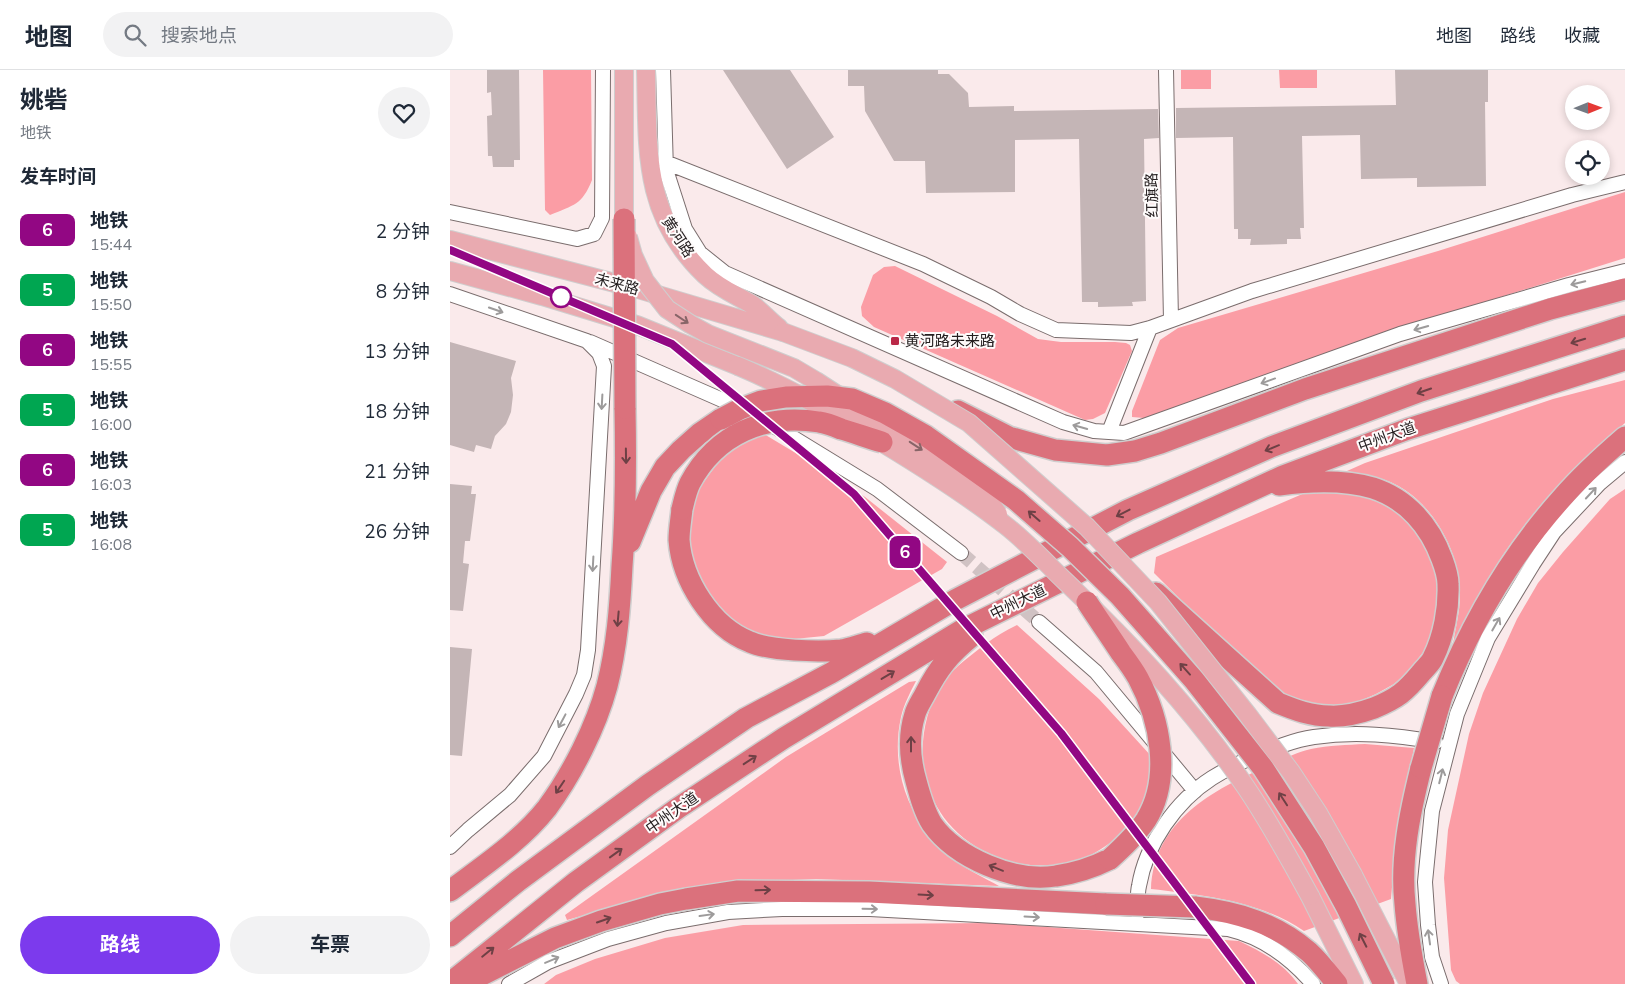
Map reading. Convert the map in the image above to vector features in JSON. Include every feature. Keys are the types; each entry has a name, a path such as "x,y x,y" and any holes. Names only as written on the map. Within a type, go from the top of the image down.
{"highway":[{"path":"450,892 524,833 546,808 568,776 588,737 606,688 616,642 626,514 624,219"},
{"path":"895,379 1009,437 1055,450 1107,455 1135,451 1161,443 1305,389 1550,308 1625,289"},
{"name":"中州大道","path":"450,936 518,881 648,786 746,718 832,672 955,600 1128,510 1271,447 1421,392 1625,326"},
{"name":"中州大道","path":"450,983 576,882 678,808 784,738 962,630 1138,542 1283,476 1408,429 1625,360"},
{"path":"622,574 632,536 651,491 665,467 687,444 721,419 761,401 786,397 827,396 852,400 885,413 926,436 1016,500 1070,547 1120,596 1194,680 1263,768 1314,847 1346,906 1384,984"},
{"path":"882,442 821,422 772,421 747,429 723,442 707,457 689,485 682,509 680,540 685,571 703,604 715,618 750,643 783,650 842,650 898,634"},
{"path":"1417,984 1404,903 1407,837 1412,801 1442,696 1468,636 1502,576 1562,497 1625,437"},
{"path":"1119,561 1278,703 1312,715 1343,716 1390,702 1408,689 1433,659 1442,634 1448,608 1448,583 1445,568 1437,546 1425,525 1401,502 1372,488 1337,482 1295,483 1259,487"},
{"path":"1002,610 953,652 937,671 915,713 910,743 914,774 922,803 933,824 953,845 976,860 1003,871 1028,876 1054,877 1085,871 1110,859 1128,843 1146,820 1155,801 1160,773 1158,736 1151,709 1138,678 1087,602"},
{"path":"464,984 555,938 601,921 668,902 738,891 869,892 1195,907 1218,910 1263,922 1282,932 1310,953 1337,984"}],"main road":[{"path":"624,70 624,219 633,256 645,281 667,309 708,334 794,368 816,381 980,488 1007,526"},
{"name":"黄河路","path":"646,70 649,159 654,188 665,221 684,251 705,275 728,292 754,306 783,332"},
{"name":"未来路","path":"450,240 638,289 783,332 852,358 895,379 969,423 1087,527 1158,602 1254,722 1291,772 1318,813 1384,933 1409,984"},
{"path":"450,271 542,296 637,325 774,382 882,442 919,465 1007,526 1087,602 1148,665 1187,708 1220,750 1269,822 1310,896 1354,984"}],"street":[{"path":"450,212 577,239 594,234 602,218 602,70"},
{"path":"663,70 666,170 685,229 700,252 726,273 1063,422 1094,431 1124,433 1400,334 1569,285 1625,271"},
{"name":"红旗路","path":"1166,70 1171,320"},
{"path":"665,162 923,264 991,297 1020,314 1056,330 1131,333 1270,286 1572,195 1625,182"},
{"path":"450,294 587,341 755,415 877,489 961,553"},
{"path":"1109,432 1150,328"},
{"path":"450,847 510,795 544,756 584,675 588,650 604,366 599,353 587,341"},
{"path":"1441,984 1432,957 1425,882 1432,811 1449,744 1464,696 1488,638 1532,564 1554,532 1599,484 1625,462"},
{"path":"1039,622 1096,672 1195,791"},
{"path":"1138,923 1138,888 1147,856 1161,831 1177,809 1195,791 1211,779 1269,750 1312,737 1376,734 1404,736 1449,744"},
{"path":"509,984 548,962 608,939 666,923 728,912 782,909 870,909 1228,929 1240,932 1275,948 1300,969 1313,984"}],"shaded area":[{"path":"543,70 591,70 592,180 581,199 565,209 550,215 545,210"},
{"path":"1181,70 1211,70 1211,89 1181,89"},
{"path":"1279,70 1317,70 1317,88 1280,88"},
{"path":"1625,192 1625,258 1348,345 1163,414 1144,418 1132,417 1132,411 1160,340 1178,328 1438,251"},
{"path":"895,266 997,316 1038,339 1061,342 1115,342 1130,345 1132,351 1105,413 1093,419 1085,420 874,327 862,316 861,307 873,275 884,267"},
{"path":"1625,380 1625,423 1559,485 1516,537 1483,588 1453,645 1459,608 1459,581 1451,551 1437,522 1417,499 1398,486 1377,478 1347,471 1365,463 1553,399"},
{"path":"764,434 865,497 947,562 942,569 824,636 784,640 756,634 728,619 700,587 689,542 690,518 698,490 722,457 739,444"},
{"path":"1339,488 1372,497 1398,511 1413,523 1434,562 1438,593 1435,627 1424,651 1407,673 1394,684 1376,694 1360,701 1337,706 1295,701 1266,685 1154,573 1156,557 1307,492"},
{"path":"1625,489 1625,984 1460,984 1456,981 1451,970 1444,878 1448,830 1469,734 1483,693 1517,619 1538,583 1610,499"},
{"path":"1017,625 1099,699 1152,757 1150,781 1146,795 1128,830 1086,858 1070,863 1029,865 1015,863 982,850 961,835 944,818 932,798 925,776 923,753 925,729 931,705 942,682 979,649"},
{"path":"916,681 901,717 899,732 899,764 906,794 920,821 945,852 966,868 999,886 816,879 724,883 657,895 567,920 565,915 786,757 909,682"},
{"path":"1365,744 1414,748 1396,839 1391,899 1304,931 1287,921 1250,906 1211,897 1151,889 1155,865 1163,844 1190,811 1207,798 1247,775 1300,752 1338,745"},
{"path":"991,923 1239,941 1279,964 1298,984 544,984 556,975 595,959 665,938 743,925"}],"building":[{"path":"487,70 519,70 520,160 514,160 514,167 493,167 492,156 488,156 487,116 492,115 491,92 487,93"},
{"path":"723,70 790,70 834,137 787,169"},
{"path":"848,70 938,70 938,74 949,74 968,93 969,107 1014,106 1014,111 1158,109 1159,138 1144,139 1146,301 1132,302 1133,306 1098,307 1098,302 1082,302 1079,139 1015,140 1015,192 926,193 925,161 894,161 865,111 864,86 848,86"},
{"path":"1395,70 1488,70 1488,102 1485,102 1486,186 1417,187 1417,178 1361,179 1360,135 1302,136 1304,228 1300,228 1301,239 1287,239 1287,244 1250,245 1251,239 1238,239 1238,229 1234,229 1233,137 1176,138 1176,108 1396,105"},
{"path":"450,342 516,361 511,378 513,395 511,412 506,424 495,436 491,449 476,445 474,452 450,445"},
{"path":"450,484 472,486 471,494 476,494 470,541 465,541 463,563 469,564 463,611 450,610"},
{"path":"450,647 472,649 462,756 450,755"}],"tunnel":[{"path":"961,553 1039,622"}],"metro line":[{"name":"6","path":"450,250 672,344 854,494 1061,733 1251,984"}],"place":[{"name":"黄河路未来路","path":"895,341"}]}
